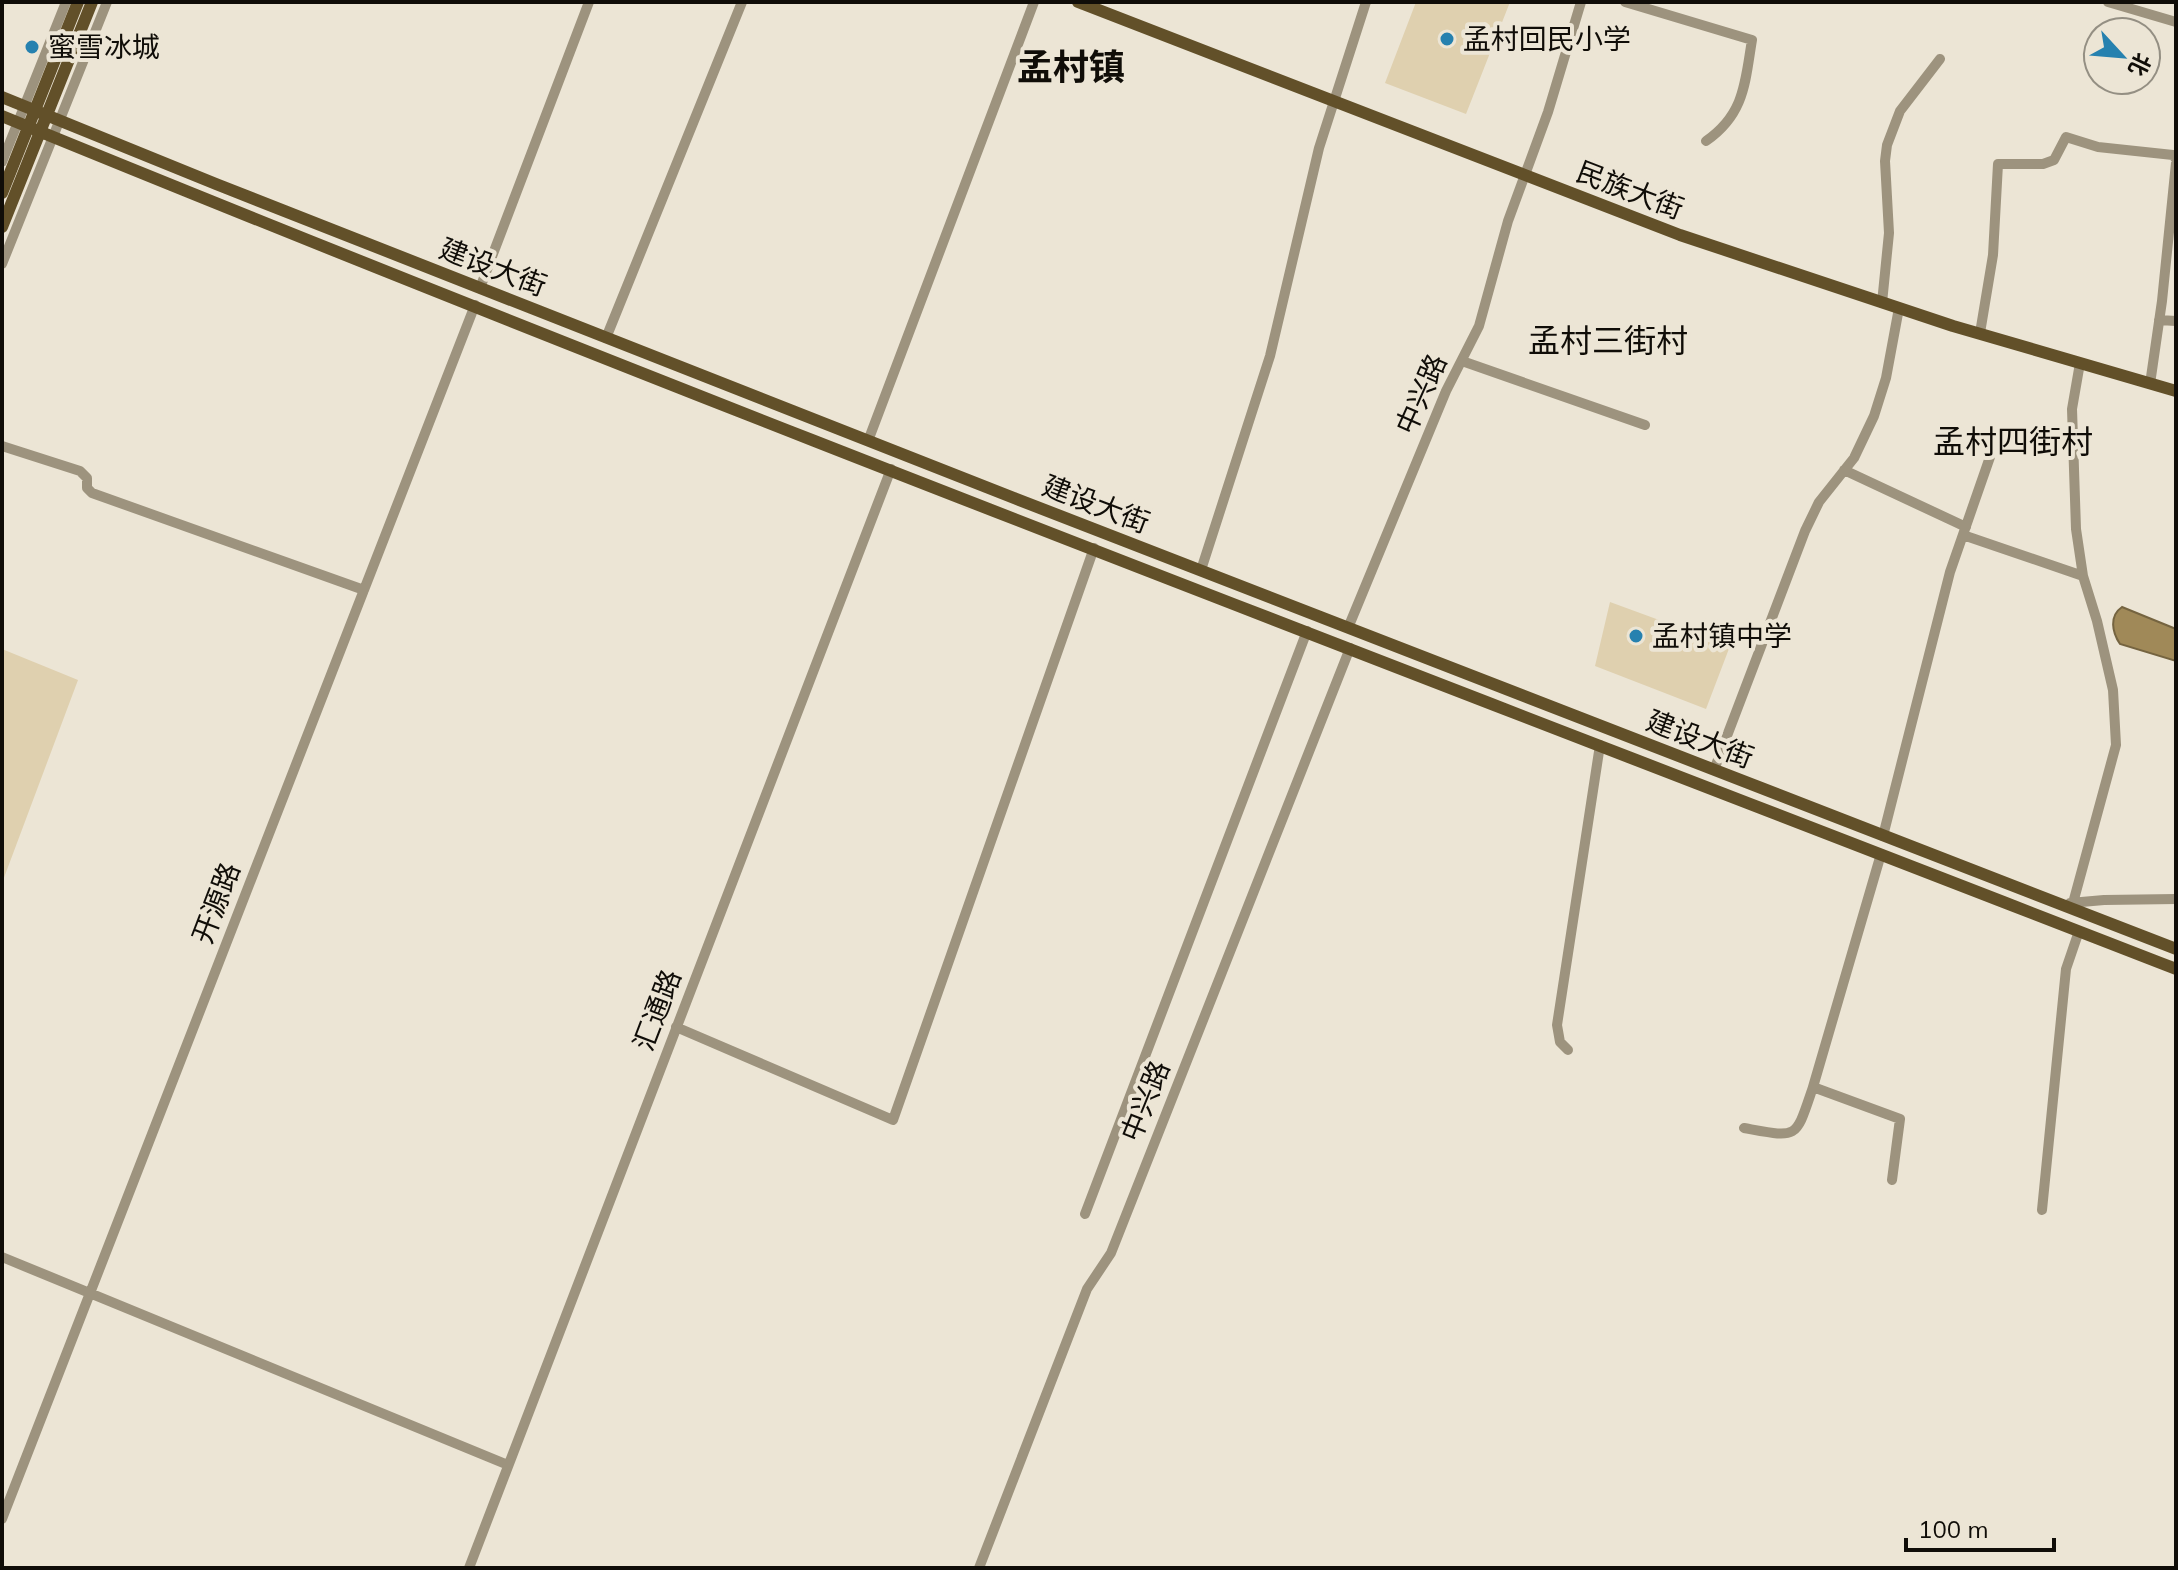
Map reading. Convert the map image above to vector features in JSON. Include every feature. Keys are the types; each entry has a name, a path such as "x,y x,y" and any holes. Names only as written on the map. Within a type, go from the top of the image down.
{"main road":[{"path":"2,193 78,2"},
{"path":"36,110 92,2"},
{"name":"民族大街","path":"1078,2 1680,235 1882,303 2176,391"},
{"name":"建设大街","path":"2,97 868,441 1883,836 2067,904 2176,949"},
{"name":"建设大街","path":"2,116 891,469 2176,969"},
{"path":"2,227 29,127"}],"street":[{"path":"2,162 29,127 36,110 66,2"},
{"path":"2,264 107,2"},
{"path":"480,288 589,2"},
{"path":"606,338 742,2"},
{"path":"868,441 1034,2"},
{"path":"1201,570 1270,356 1319,148 1366,2"},
{"name":"中兴路","path":"1348,628 1446,391 1486,307 1508,221 1548,112 1581,2"},
{"path":"1625,2 1752,40 1744,94 1739,106 1735,114 1706,141"},
{"path":"2108,2 2176,22"},
{"path":"1882,303 1889,233 1887,145 1900,111 1940,59"},
{"path":"1980,333 1993,255 1998,164 2043,164 2054,160 2066,137 2098,147 2175,158 2150,384"},
{"name":"开源路","path":"2,1519 475,305"},
{"path":"1714,770 1805,531 1819,502 1864,438 1881,398 1899,308"},
{"path":"2159,320 2176,321"},
{"path":"1462,361 1645,425"},
{"path":"2080,363 2072,409 2076,529 2083,576 2113,690 2117,729 2116,745 2067,904 2176,899"},
{"path":"2,446 80,471 87,478 87,488 92,493 364,590"},
{"path":"1883,836 1950,572 1990,457"},
{"name":"汇通路","path":"469,1568 891,469"},
{"path":"1844,470 1964,531 2083,576"},
{"path":"676,1027 893,1120 1094,548"},
{"path":"1085,1214 1307,631"},
{"name":"中兴路","path":"979,1568 1087,1289 1111,1253 1350,648"},
{"path":"1568,1050 1560,1042 1557,1025 1600,745"},
{"path":"1744,1128 1783,1135 1800,1124 1881,854"},
{"path":"2042,1210 2066,969 2079,931"},
{"path":"1813,1087 1900,1119 1892,1180"},
{"path":"2,1257 508,1465"}],"shaded area":[{"path":"1416,2 1510,2 1466,114 1385,83"},
{"path":"1610,602 1730,646 1706,709 1595,666"},
{"path":"2122,607 2176,629 2176,661 2120,644 2113,624 2115,615"},
{"path":"2,649 78,680 2,883"}],"place":[{"name":"孟村回民小学","path":"1447,39"},
{"name":"蜜雪冰城","path":"32,47"},
{"name":"孟村镇中学","path":"1636,636"}],"district":[{"name":"孟村镇","path":"1071,67"},
{"name":"孟村三街村","path":"1608,341"},
{"name":"孟村四街村","path":"2013,442"}]}
